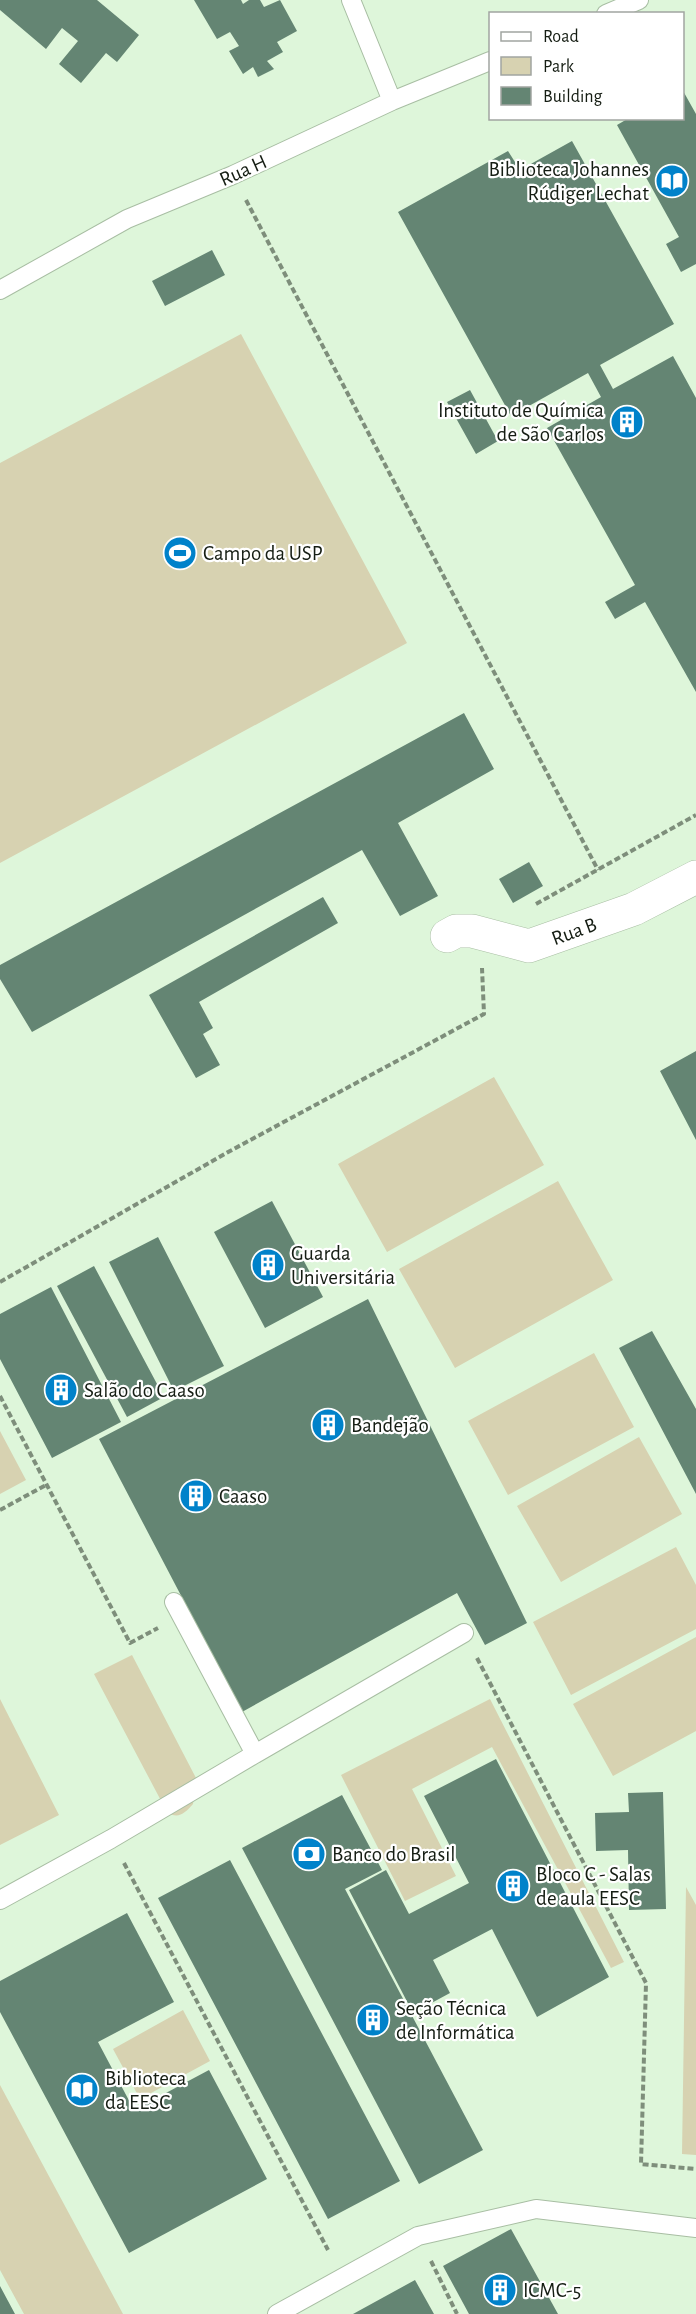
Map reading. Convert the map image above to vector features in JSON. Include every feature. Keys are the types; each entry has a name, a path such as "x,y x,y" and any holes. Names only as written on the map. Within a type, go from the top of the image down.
{"street":[{"name":"Rua B","path":"447,936 456,931 472,931 512,939 529,946 634,909 696,877"}],"lane":[{"path":"351,0 392,101"},
{"path":"611,12 639,0"},
{"name":"Rua H","path":"0,290 127,219 233,175 392,101 489,60"},
{"path":"177,1609 207,1679 255,1754"},
{"path":"0,1900 111,1839 464,1633"},
{"path":"277,2314 418,2236 536,2209 696,2228"}],"path":[{"path":"233,175 598,870"},
{"path":"530,907 696,815"},
{"path":"0,1282 230,1151 484,1014 481,934"},
{"path":"0,1396 130,1643 177,1609"},
{"path":"0,1510 46,1485"},
{"path":"464,1633 646,1983 641,2164 696,2169"},
{"path":"111,1839 327,2250"},
{"path":"418,2236 457,2314"}],"green space":[{"name":"Campo da USP","path":"241,334 407,643 0,863 0,463"},
{"path":"494,1077 544,1165 387,1252 338,1164"},
{"path":"558,1181 613,1280 455,1368 399,1269"},
{"path":"594,1353 634,1427 508,1495 468,1421"},
{"path":"0,1431 26,1480 0,1494"},
{"path":"639,1437 682,1514 561,1582 517,1506"},
{"path":"676,1547 696,1585 696,1629 571,1695 533,1622"},
{"path":"696,1637 696,1731 613,1776 573,1704"},
{"path":"132,1655 196,1778 193,1804 184,1813 178,1815 167,1812 94,1674"},
{"path":"0,1699 59,1815 0,1845"},
{"path":"490,1699 624,1962 611,1968 492,1747 412,1789 456,1876 405,1901 341,1775"},
{"path":"686,1887 696,1905 696,2155 682,2154"},
{"path":"183,2010 210,2061 140,2099 113,2049"},
{"path":"0,2085 123,2314 24,2314 0,2270"}],"building":[{"path":"0,0 97,0 139,35 117,62 106,53 81,83 59,64 78,41 62,28 46,49 0,10"},
{"path":"194,0 241,0 243,4 249,0 260,0 264,7 280,0 297,31 277,42 283,52 267,61 274,69 258,77 253,67 243,74 229,51 239,46 230,32 217,39"},
{"name":"Biblioteca Johannes Rúdiger Lechat","path":"684,93 696,114 696,264 681,272 666,244 679,237 617,125 626,120 684,120"},
{"name":"Instituto de Química de São Carlos","path":"572,141 674,324 600,365 613,389 673,356 696,398 696,692 645,602 615,619 605,602 635,585 547,428 601,397 588,373 511,416 398,212 508,151 520,170"},
{"path":"212,250 225,275 165,306 152,281"},
{"path":"470,390 498,441 476,454 447,402"},
{"path":"464,713 494,769 398,823 438,896 400,916 362,850 32,1032 0,979 0,965"},
{"path":"529,862 543,886 513,903 499,879"},
{"path":"323,897 338,923 199,1002 213,1028 203,1034 220,1065 196,1078 149,995"},
{"path":"696,1051 696,1140 660,1071"},
{"name":"Guarda Universitária","path":"272,1201 323,1297 265,1328 214,1232"},
{"path":"158,1237 224,1366 174,1391 109,1262"},
{"path":"94,1266 164,1397 127,1417 57,1286"},
{"name":"Salão do Caaso","path":"51,1287 121,1422 52,1458 0,1359 0,1314"},
{"path":"368,1299 527,1623 485,1645 457,1593 242,1712 99,1439"},
{"path":"652,1331 696,1409 696,1494 619,1348"},
{"name":"Bloco C - Salas de aula EESC","path":"496,1759 609,1977 537,2017 492,1929 433,1960 450,1993 413,2013 349,1890 386,1870 409,1914 469,1883 424,1796"},
{"path":"663,1792 666,1909 629,1910 628,1850 596,1851 595,1813 629,1812 628,1793"},
{"name":"Seção Técnica de Informática","path":"342,1795 382,1870 345,1889 483,2150 419,2184 242,1848"},
{"path":"230,1860 400,2181 328,2219 158,1898"},
{"name":"Biblioteca da EESC","path":"127,1913 174,2002 98,2042 134,2110 209,2070 267,2179 129,2253 0,2012 0,1981"},
{"name":"ICMC-5","path":"511,2229 558,2314 469,2314 443,2266"},
{"path":"415,2280 434,2314 353,2314"},
{"path":"0,2286 15,2314 0,2314"}],"place":[{"name":"Biblioteca Johannes Rúdiger Lechat","path":"672,181"},
{"name":"Instituto de Química de São Carlos","path":"627,422"},
{"name":"Campo da USP","path":"180,553"},
{"name":"Guarda Universitária","path":"268,1265"},
{"name":"Salão do Caaso","path":"61,1390"},
{"name":"Bandejão","path":"328,1425"},
{"name":"Caaso","path":"196,1496"},
{"name":"Banco do Brasil","path":"309,1854"},
{"name":"Bloco C - Salas de aula EESC","path":"513,1886"},
{"name":"Seção Técnica de Informática","path":"373,2020"},
{"name":"Biblioteca da EESC","path":"82,2090"},
{"name":"ICMC-5","path":"500,2290"}]}
